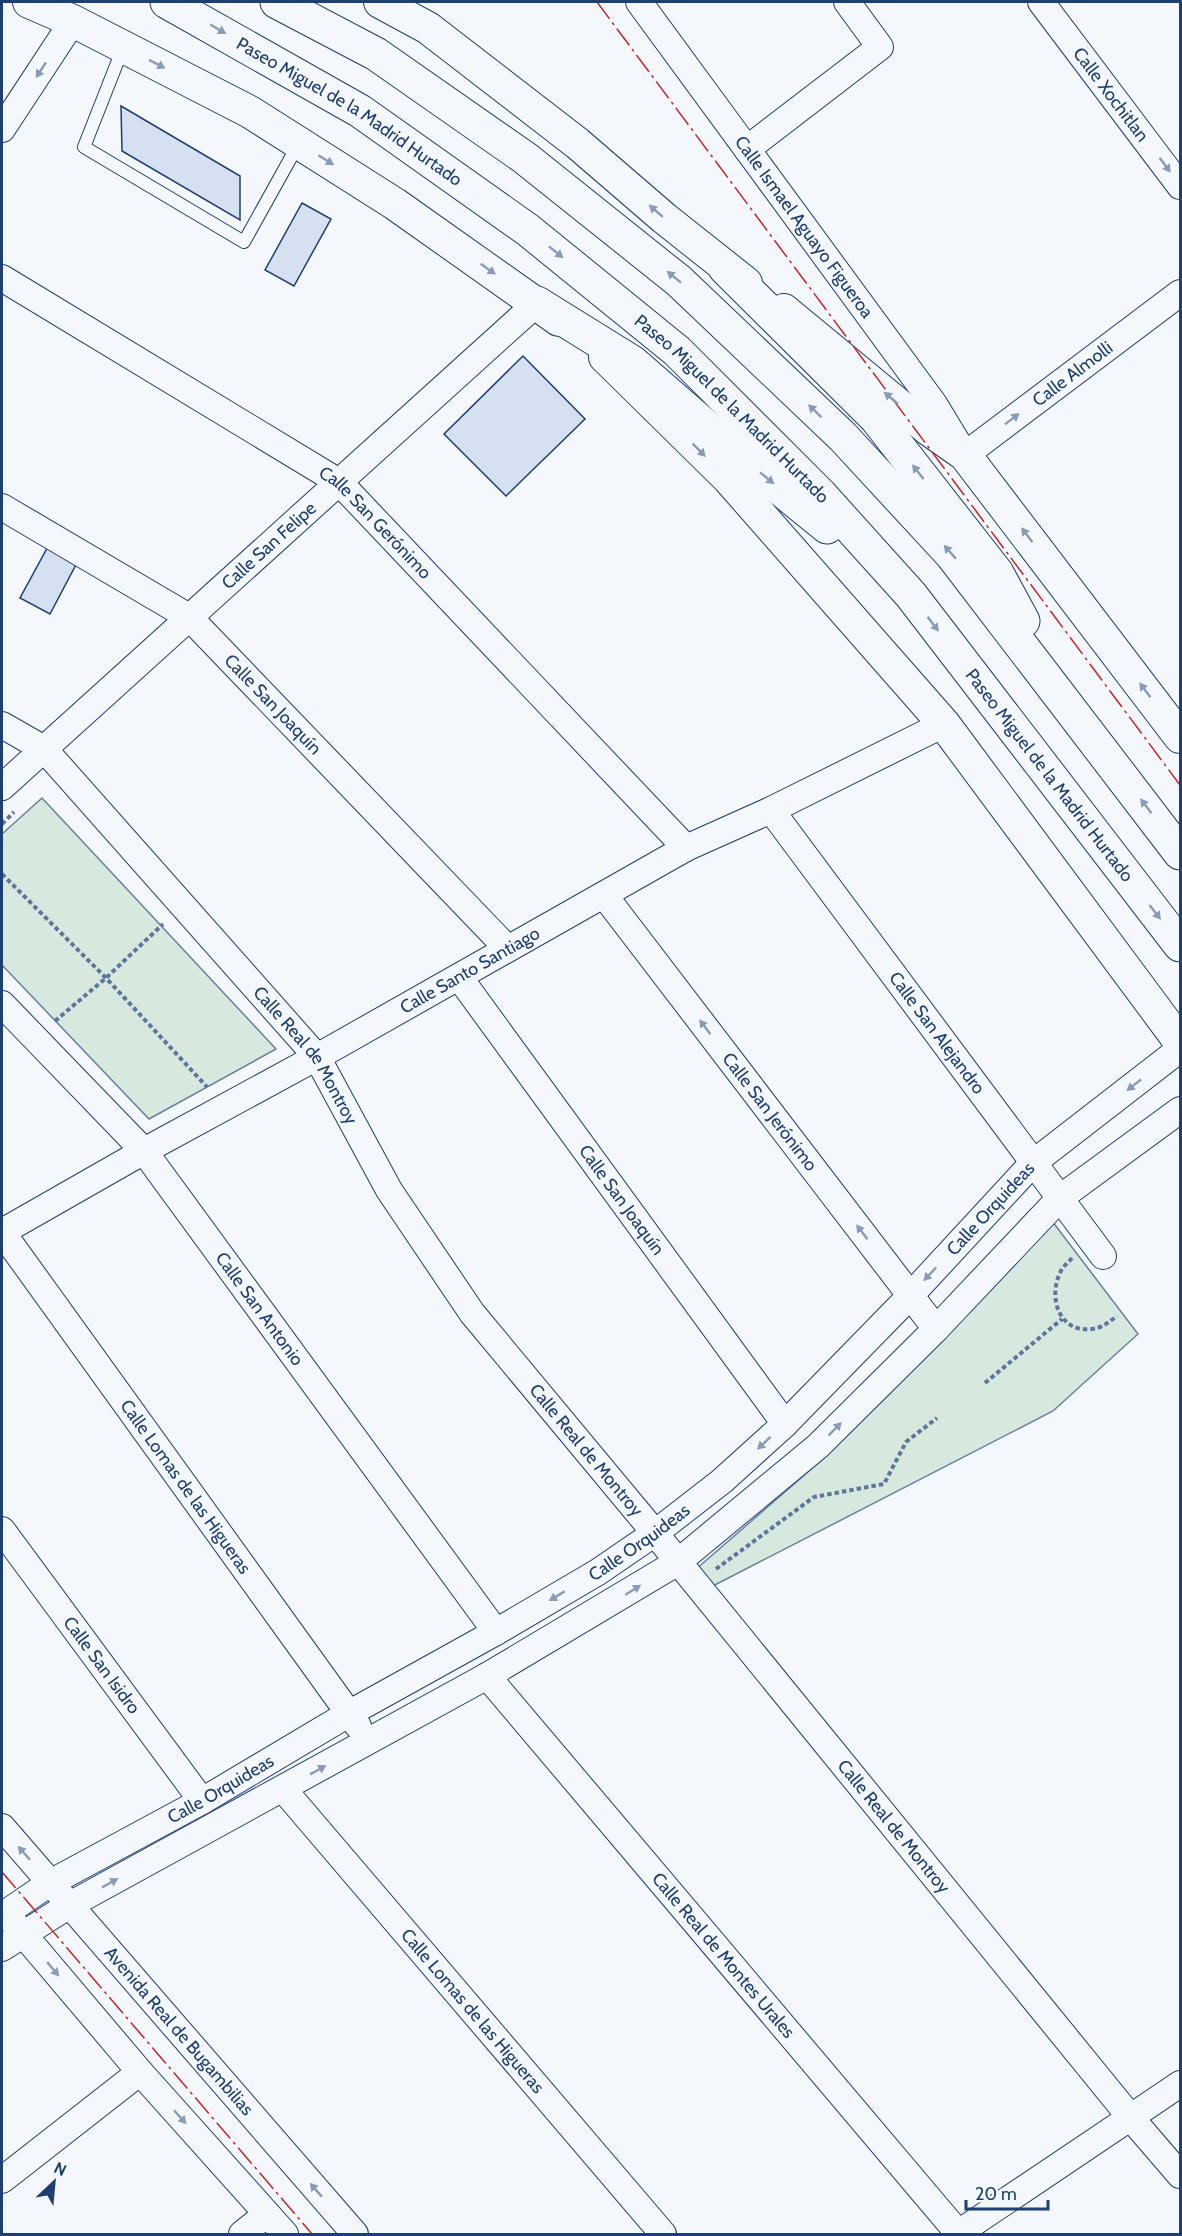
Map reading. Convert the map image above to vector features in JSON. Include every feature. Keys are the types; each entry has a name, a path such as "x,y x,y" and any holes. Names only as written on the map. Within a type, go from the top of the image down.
{"highway":[{"name":"Paseo Miguel de la Madrid Hurtado","path":"167,2 360,111 528,230 677,351 820,494 911,595 1180,945"},
{"path":"277,2 376,54 395,67 525,158 679,282 843,437 952,555 1112,761 1180,853"},
{"path":"725,268 876,418 997,573 1074,714"},
{"path":"537,303 632,362 741,457 911,595"}],"street":[{"path":"28,2 73,21 250,112 395,204 537,303 606,358 728,478 944,724 1180,1042"},
{"path":"380,2 428,28 577,143 725,268 798,320 928,429 965,455 1180,737"},
{"name":"Calle Ismael Aguayo Figueroa","path":"639,2 934,404 965,455"},
{"path":"747,149 880,47 847,2"},
{"name":"Calle Xochitlan","path":"1041,2 1180,186"},
{"path":"2,129 73,21"},
{"name":"Calle San Gerónimo","path":"2,278 339,482 686,848"},
{"name":"Calle Almolli","path":"965,455 1180,293"},
{"name":"Calle San Felipe","path":"2,787 537,303"},
{"name":"Calle San Joaquín","path":"2,507 189,617 507,948"},
{"name":"Calle Santo Santiago","path":"2,1232 686,848 771,810 944,724"},
{"name":"Calle Real de Montroy","path":"2,725 44,749 317,1057 389,1190 472,1313 1180,2175"},
{"name":"Calle San Alejandro","path":"771,810 1103,1256"},
{"name":"Calle San Jerónimo","path":"604,895 936,1329"},
{"name":"Calle San Joaquín","path":"459,976 784,1424"},
{"name":"Calle San Antonio","path":"2,1004 144,1151 496,1632"},
{"name":"Calle Orquideas","path":"4,1910 202,1801 350,1713 496,1632 598,1572 655,1533 722,1481 784,1424 910,1296 1033,1163 1180,1049"},
{"name":"Calle Orquideas","path":"2,1948 68,1906 487,1676 678,1562 818,1446 936,1329 1059,1198 1180,1110"},
{"name":"Calle Lomas de las Higueras","path":"2,1232 369,1742"},
{"name":"Calle San Isidro","path":"2,1530 202,1801"},
{"name":"Calle Real de Montes Urales","path":"487,1676 958,2234"},
{"name":"Calle Lomas de las Higueras","path":"283,1789 663,2235"},
{"name":"Avenida Real de Bugambilias","path":"2,1827 355,2235"},
{"path":"4,1910 140,2072 285,2235"},
{"path":"2,2180 140,2072"},
{"path":"958,2234 1180,2084"},
{"path":"242,2235 267,2214"}],"lane":[{"path":"123,46 84,147 244,242 299,143"}],"path":[{"path":"2,874 106,978 213,1093"},
{"path":"48,1027 106,978 168,919"},
{"path":"1072,1257 1060,1271 1055,1287 1055,1304 1062,1319 1078,1328 1092,1329 1105,1325 1117,1316"},
{"path":"986,1383 1062,1319"},
{"path":"715,1570 814,1497 884,1484 906,1442 937,1418"}],"shaded area":[{"path":"42,798 276,1049 149,1119 2,965 2,834"},
{"path":"1052,1221 1138,1334 1053,1411 709,1588 695,1570 824,1458"}],"building":[{"path":"121,106 240,176 240,220 122,151"},
{"path":"302,203 331,219 294,286 265,270"},
{"path":"523,356 585,419 506,496 444,434"},
{"path":"51,541 80,557 50,614 20,598"}],"power":[{"path":"597,2 1180,785"},
{"path":"2,1872 312,2234"}]}
